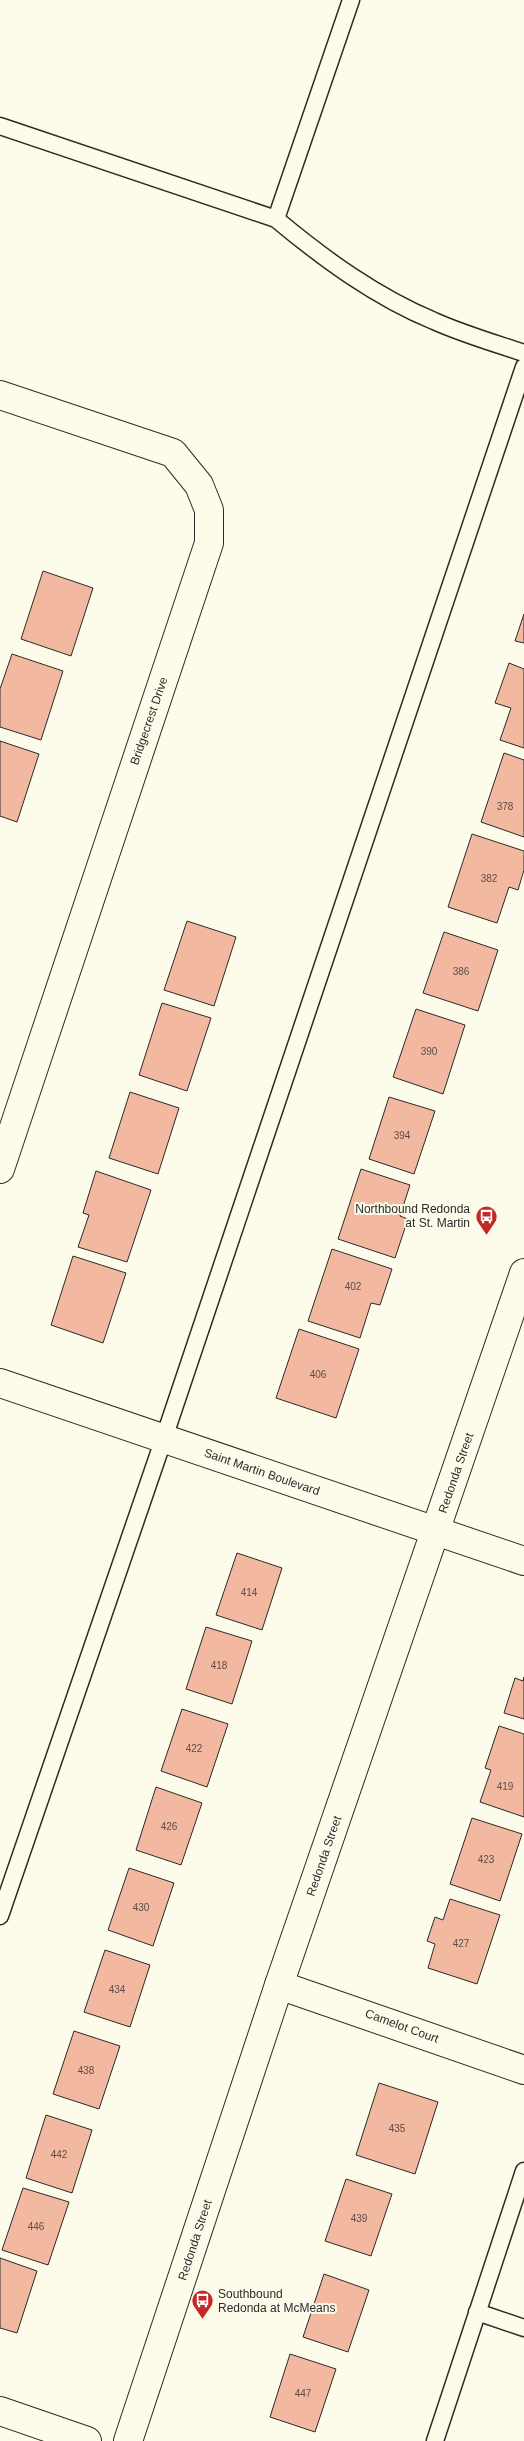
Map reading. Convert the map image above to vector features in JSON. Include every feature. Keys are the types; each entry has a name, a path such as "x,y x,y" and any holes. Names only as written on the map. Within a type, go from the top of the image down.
{"street":[{"name":"Bridgecrest Drive","path":"0,1169 6,1132 209,544 209,510 199,485 172,453 2,402"},
{"name":"Redonda Street","path":"128,2441 279,1985 524,1273"},
{"name":"Saint Martin Boulevard","path":"0,1384 164,1438 524,1562"},
{"name":"Camelot Court","path":"279,1985 524,2070"},
{"path":"0,2411 87,2441"}],"lane":[{"path":"276,219 351,0"},
{"path":"0,126 276,219 318,254 364,284 433,321 524,353"},
{"path":"0,1916 148,1479 164,1438 178,1391 524,367"},
{"path":"434,2441 524,2172"},
{"path":"477,2312 524,2328"}],"building":[{"path":"43,571 93,588 71,656 21,639"},
{"path":"524,614 524,643 515,641"},
{"path":"12,654 63,671 41,740 0,727 0,689"},
{"path":"509,663 524,669 524,748 500,740 511,708 495,703"},
{"path":"0,741 39,754 17,822 0,816"},
{"path":"504,753 524,760 524,837 481,822"},
{"path":"472,834 524,851 524,870 518,890 509,887 497,923 448,907"},
{"path":"187,921 236,937 214,1006 164,990"},
{"path":"444,932 498,950 478,1011 423,993"},
{"path":"162,1003 211,1018 187,1091 139,1075"},
{"path":"416,1009 465,1025 443,1094 393,1077"},
{"path":"130,1092 179,1108 158,1174 109,1158"},
{"path":"389,1097 435,1111 414,1174 369,1159"},
{"path":"361,1169 410,1185 400,1216 408,1219 395,1258 338,1239"},
{"path":"96,1171 151,1190 127,1262 78,1247 89,1215 83,1213"},
{"path":"332,1249 392,1269 380,1305 371,1303 360,1338 308,1321"},
{"path":"73,1256 126,1273 103,1343 51,1325"},
{"path":"299,1329 359,1349 336,1418 276,1398"},
{"path":"237,1553 282,1568 262,1630 216,1615"},
{"path":"206,1627 252,1641 232,1704 186,1689"},
{"path":"524,1677 524,1719 504,1713 515,1678 523,1681"},
{"path":"182,1709 228,1724 207,1787 161,1771"},
{"path":"499,1726 524,1734 524,1817 480,1802 491,1770 485,1768"},
{"path":"156,1787 202,1803 181,1865 136,1850"},
{"path":"472,1818 522,1834 500,1901 450,1884"},
{"path":"129,1868 174,1883 153,1946 108,1930"},
{"path":"450,1899 500,1915 477,1984 428,1968 435,1944 427,1941 435,1917 443,1920"},
{"path":"105,1950 150,1965 130,2027 84,2012"},
{"path":"74,2031 120,2046 99,2109 53,2094"},
{"path":"379,2083 438,2102 415,2174 356,2155"},
{"path":"46,2115 92,2130 72,2193 26,2178"},
{"path":"346,2179 392,2194 371,2256 325,2241"},
{"path":"23,2188 69,2202 48,2265 2,2250"},
{"path":"0,2258 37,2271 17,2333 0,2328"},
{"path":"324,2274 369,2290 348,2352 303,2337"},
{"path":"290,2354 336,2369 315,2432 270,2417"}],"place":[{"name":"Northbound Redonda at St. Martin","path":"486,1235"},
{"name":"Southbound Redonda at McMeans","path":"202,2320"}]}
